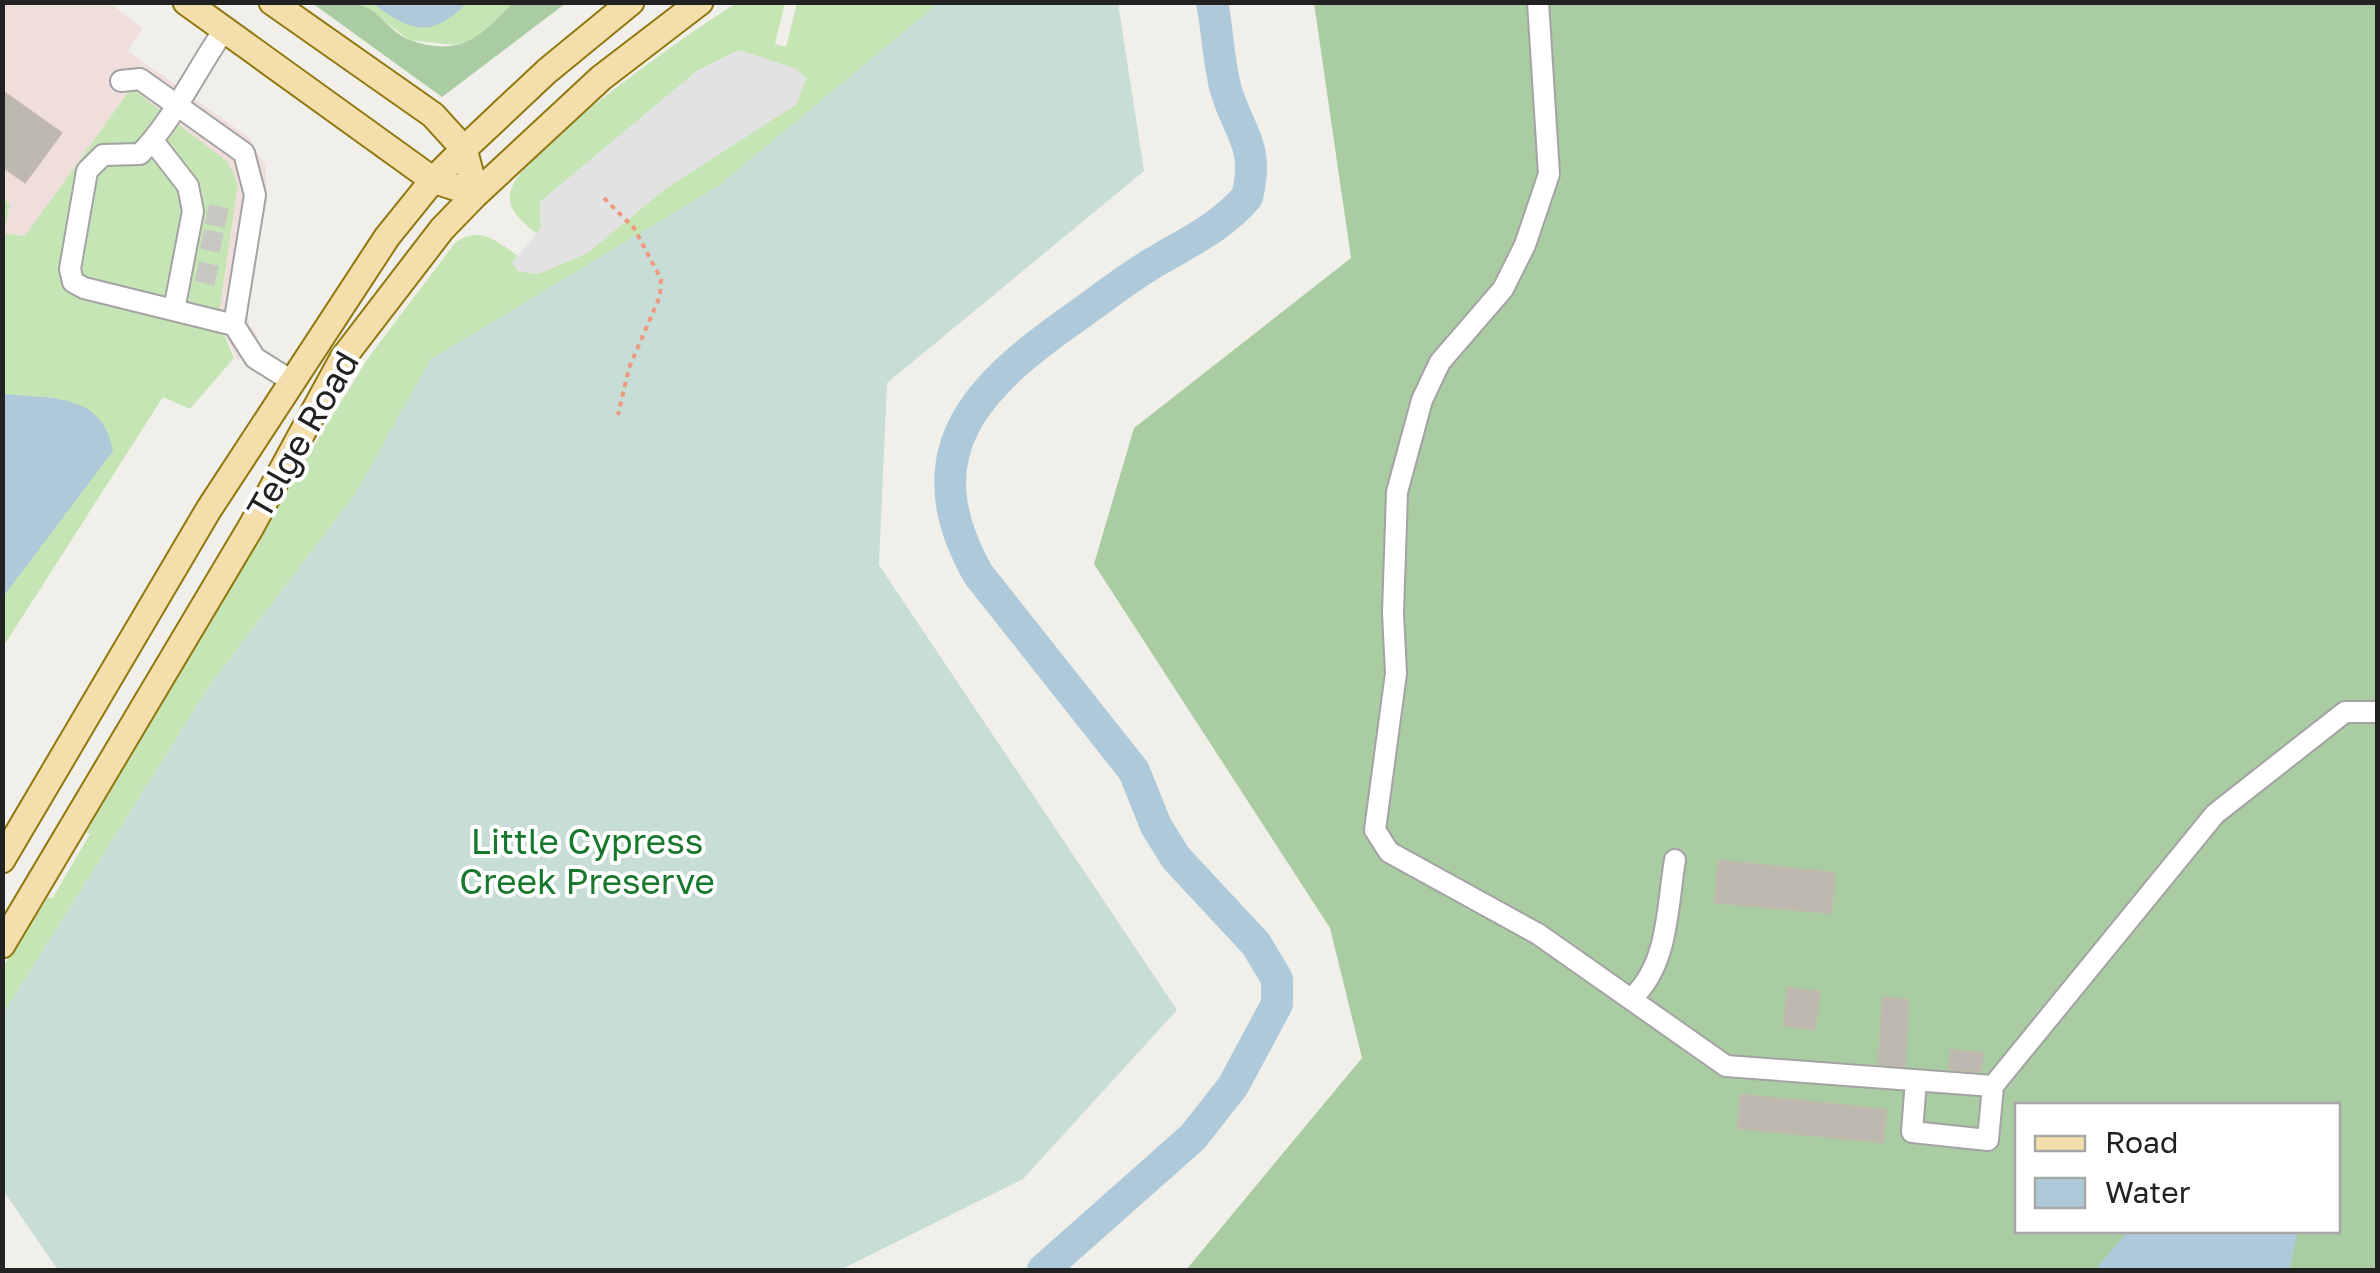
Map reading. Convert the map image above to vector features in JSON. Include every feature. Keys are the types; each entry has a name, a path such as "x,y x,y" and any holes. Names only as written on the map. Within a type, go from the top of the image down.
{"main road":[{"path":"186,2 432,180 476,194"},
{"path":"272,2 433,115 464,149 476,194"},
{"name":"Telge Road","path":"5,856 290,380 386,238 432,180 464,149 547,71 632,2"},
{"name":"Telge Road","path":"2,946 251,527 343,358 442,229 476,194 602,78 700,2"}],"lane":[{"path":"1538,2 1549,174 1525,245 1504,289 1440,362 1422,400 1397,492 1392,613 1396,673 1375,830 1389,852 1538,934 1633,997 1726,1066 1993,1086"},
{"path":"224,30 174,103 164,129 154,141 140,154 103,155 87,170 70,270 73,282 84,288 234,325"},
{"path":"120,81 140,78 244,153 255,195 243,221 233,280 234,325 255,358 290,380"},
{"path":"154,141 188,186 200,212 190,270 174,310"},
{"path":"1916,1080 1912,1132 1988,1140 1993,1086 2215,814 2345,712 2378,712"},
{"path":"1633,997 1646,985 1660,950 1675,860"}],"path":[{"path":"604,198 634,228 661,279 660,296 629,368 618,415"}],"shaded area":[{"path":"3,3 109,3 143,28 128,51 249,138 265,165 267,196 247,306 249,325 258,336 238,361 218,320 238,184 130,89 25,236 4,233 10,204 3,198"},
{"path":"739,50 796,69 806,78 797,104 665,189 587,253 538,274 519,271 512,263 541,228 540,202 697,71"}],"green space":[{"name":"Little Cypress Creek Preserve","path":"940,2 1118,3 1144,171 887,383 879,565 1177,1010 1023,1179 840,1270 58,1270 3,1190 3,1014 210,685 355,494 431,359 718,186"},
{"path":"312,3 360,5 404,37 443,46 456,45 480,34 512,3 566,3 442,97"},
{"path":"353,3 512,3 478,39 454,45 409,40 366,7"},
{"path":"737,3 785,3 775,44 786,47 797,3 940,3 355,494 210,685 3,1014 3,967 48,897 52,899 90,834 85,832 330,419 371,354 455,243 472,235 488,237 518,256 513,263 518,271 538,274 587,253 665,189 796,104 806,78 796,69 739,50 697,71 540,202 541,228 537,234 513,210 511,190 522,171 545,147 650,62"},
{"path":"1314,3 2377,3 2377,1270 1186,1270 1362,1058 1330,928 1094,564 1134,428 1351,258"},
{"path":"131,88 228,162 238,184 218,320 234,358 190,409 163,397 3,647 3,198 10,204 4,233 25,236"}],"water":[{"path":"372,3 467,3 441,23 419,27 398,20"},
{"path":"3,394 56,399 86,408 107,432 113,451 3,597"},
{"path":"2126,1233 2298,1233 2289,1270 2095,1270"}],"building":[{"path":"2,91 61,133 25,182 2,166"},
{"path":"1719,861 1834,873 1831,913 1715,902"},
{"path":"1788,988 1819,992 1814,1029 1784,1025"},
{"path":"1883,998 1908,1000 1904,1066 1879,1064"},
{"path":"1952,1050 1983,1054 1980,1071 1949,1069"},
{"path":"1741,1095 1886,1110 1883,1142 1738,1128"}],"waterway":[{"path":"1043,1270 1193,1137 1233,1086 1277,1004 1277,979 1256,944 1176,858 1156,826 1134,771 978,574 958,530 950,491 953,456 965,424 1011,368 1128,279 1217,224 1247,197 1249,152 1226,90 1212,2"}],"tunnel":[{"path":"207,214 235,220"},
{"path":"202,239 231,245"},
{"path":"197,271 226,278"}]}
